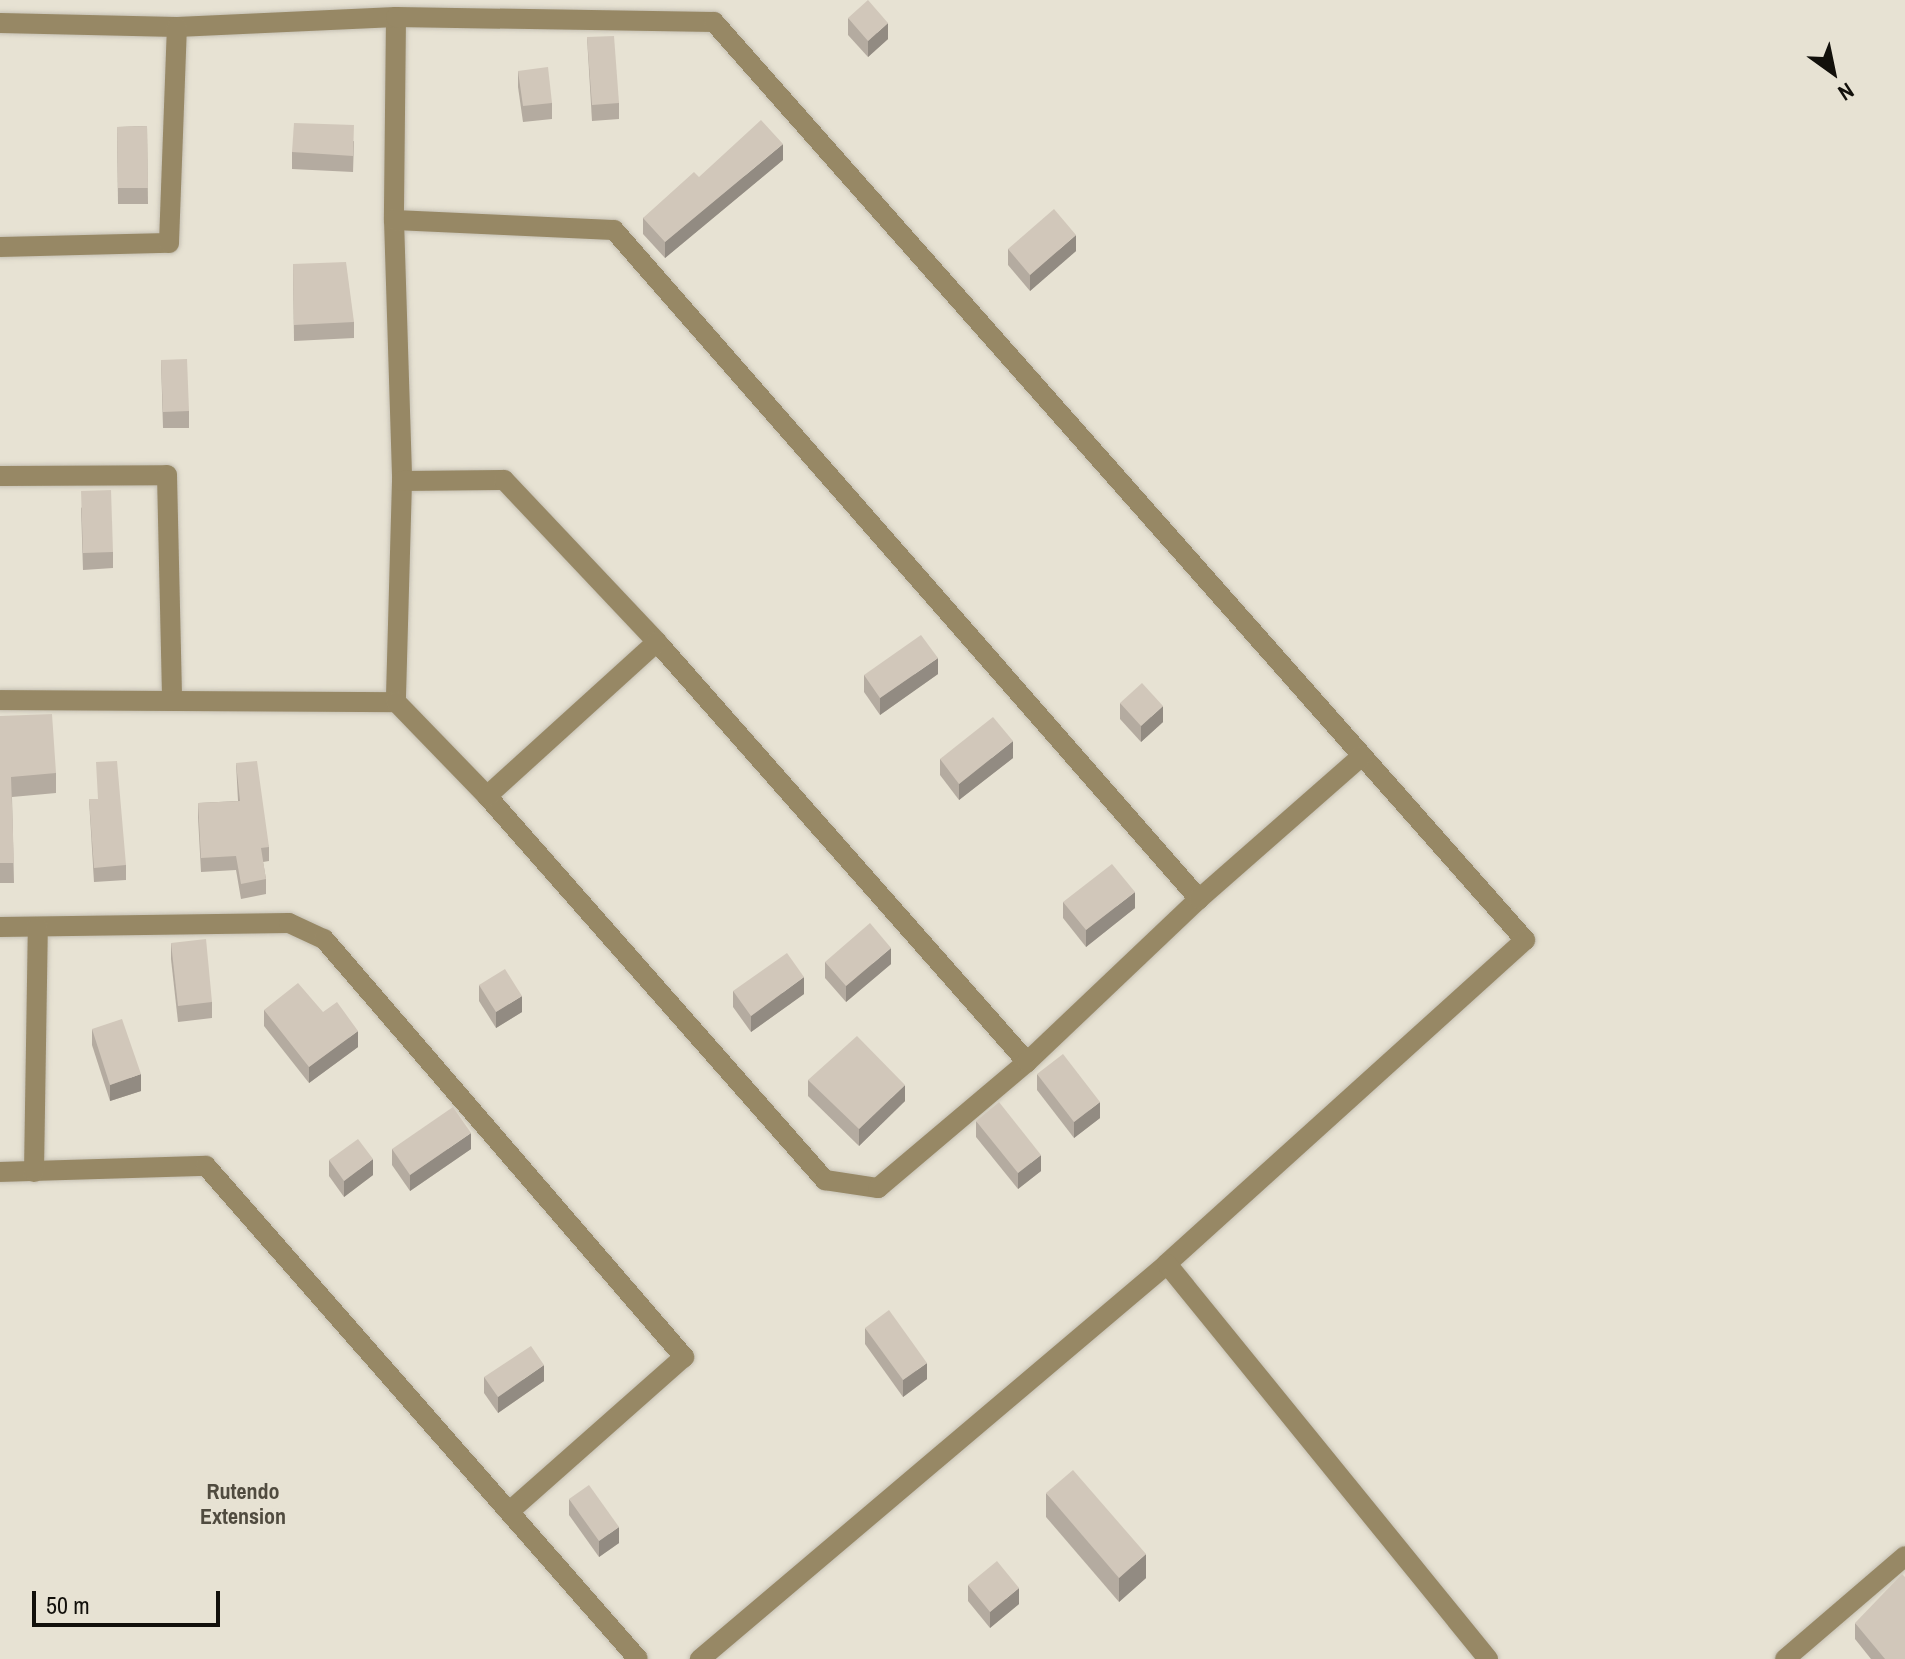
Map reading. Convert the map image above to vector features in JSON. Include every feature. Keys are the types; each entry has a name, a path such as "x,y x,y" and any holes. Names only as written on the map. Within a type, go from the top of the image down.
{"street":[{"path":"396,17 394,220 402,481 396,702"},
{"path":"0,23 177,27 396,17 714,22 1525,940 1167,1264 700,1659"},
{"path":"0,247 169,243 177,27"},
{"path":"394,220 614,230 1199,899"},
{"path":"0,476 167,475 172,700"},
{"path":"402,481 504,480 657,642 1027,1062"},
{"path":"487,796 657,642"},
{"path":"0,700 396,702 487,796 825,1180 878,1188 1027,1062 1199,899 1362,756"},
{"path":"0,927 289,923 324,939 684,1357 510,1511"},
{"path":"34,1172 38,927"},
{"path":"0,1172 206,1166 638,1659"},
{"path":"1167,1264 1488,1659"},
{"path":"1785,1659 1905,1556"}],"building":[{"path":"868,0 888,23 868,41 848,18"},
{"path":"614,36 619,103 592,105 587,37"},
{"path":"548,67 552,103 523,106 518,71"},
{"path":"761,120 783,144 665,242 643,218 694,172 699,177"},
{"path":"294,123 354,125 353,156 292,152"},
{"path":"147,126 148,188 118,188 117,127"},
{"path":"1054,209 1076,235 1030,275 1008,249"},
{"path":"346,262 354,322 294,325 293,264"},
{"path":"187,359 189,411 163,412 161,360"},
{"path":"111,490 113,552 83,553 81,491"},
{"path":"921,635 938,658 880,698 864,675"},
{"path":"1142,683 1163,706 1141,726 1120,703"},
{"path":"52,714 56,773 11,777 14,863 0,863 0,716"},
{"path":"993,717 1013,741 959,784 940,759"},
{"path":"117,761 126,865 94,868 89,799 98,799 96,762"},
{"path":"257,761 269,847 261,848 266,879 241,884 236,856 201,858 198,803 240,801 236,763"},
{"path":"1112,864 1135,892 1086,930 1063,902"},
{"path":"870,923 891,948 846,986 825,962"},
{"path":"206,939 212,1002 178,1006 171,943"},
{"path":"787,953 804,977 751,1016 733,991"},
{"path":"505,969 522,996 496,1012 479,985"},
{"path":"298,983 323,1012 337,1002 358,1031 309,1067 264,1010"},
{"path":"122,1019 141,1074 110,1085 92,1029"},
{"path":"857,1036 905,1085 859,1129 808,1080"},
{"path":"1063,1054 1100,1102 1074,1122 1037,1074"},
{"path":"999,1102 1041,1155 1018,1173 976,1121"},
{"path":"453,1107 471,1133 410,1175 392,1149"},
{"path":"358,1139 373,1159 344,1181 329,1160"},
{"path":"889,1310 927,1363 903,1380 865,1328"},
{"path":"531,1346 544,1365 498,1397 484,1377"},
{"path":"1073,1470 1146,1554 1119,1578 1046,1493"},
{"path":"589,1485 619,1527 599,1541 569,1499"},
{"path":"997,1561 1019,1588 990,1612 968,1585"},
{"path":"1902,1574 1905,1577 1905,1659 1885,1659 1855,1623"}],"district":[{"name":"Rutendo Extension","path":"243,1504"}]}
